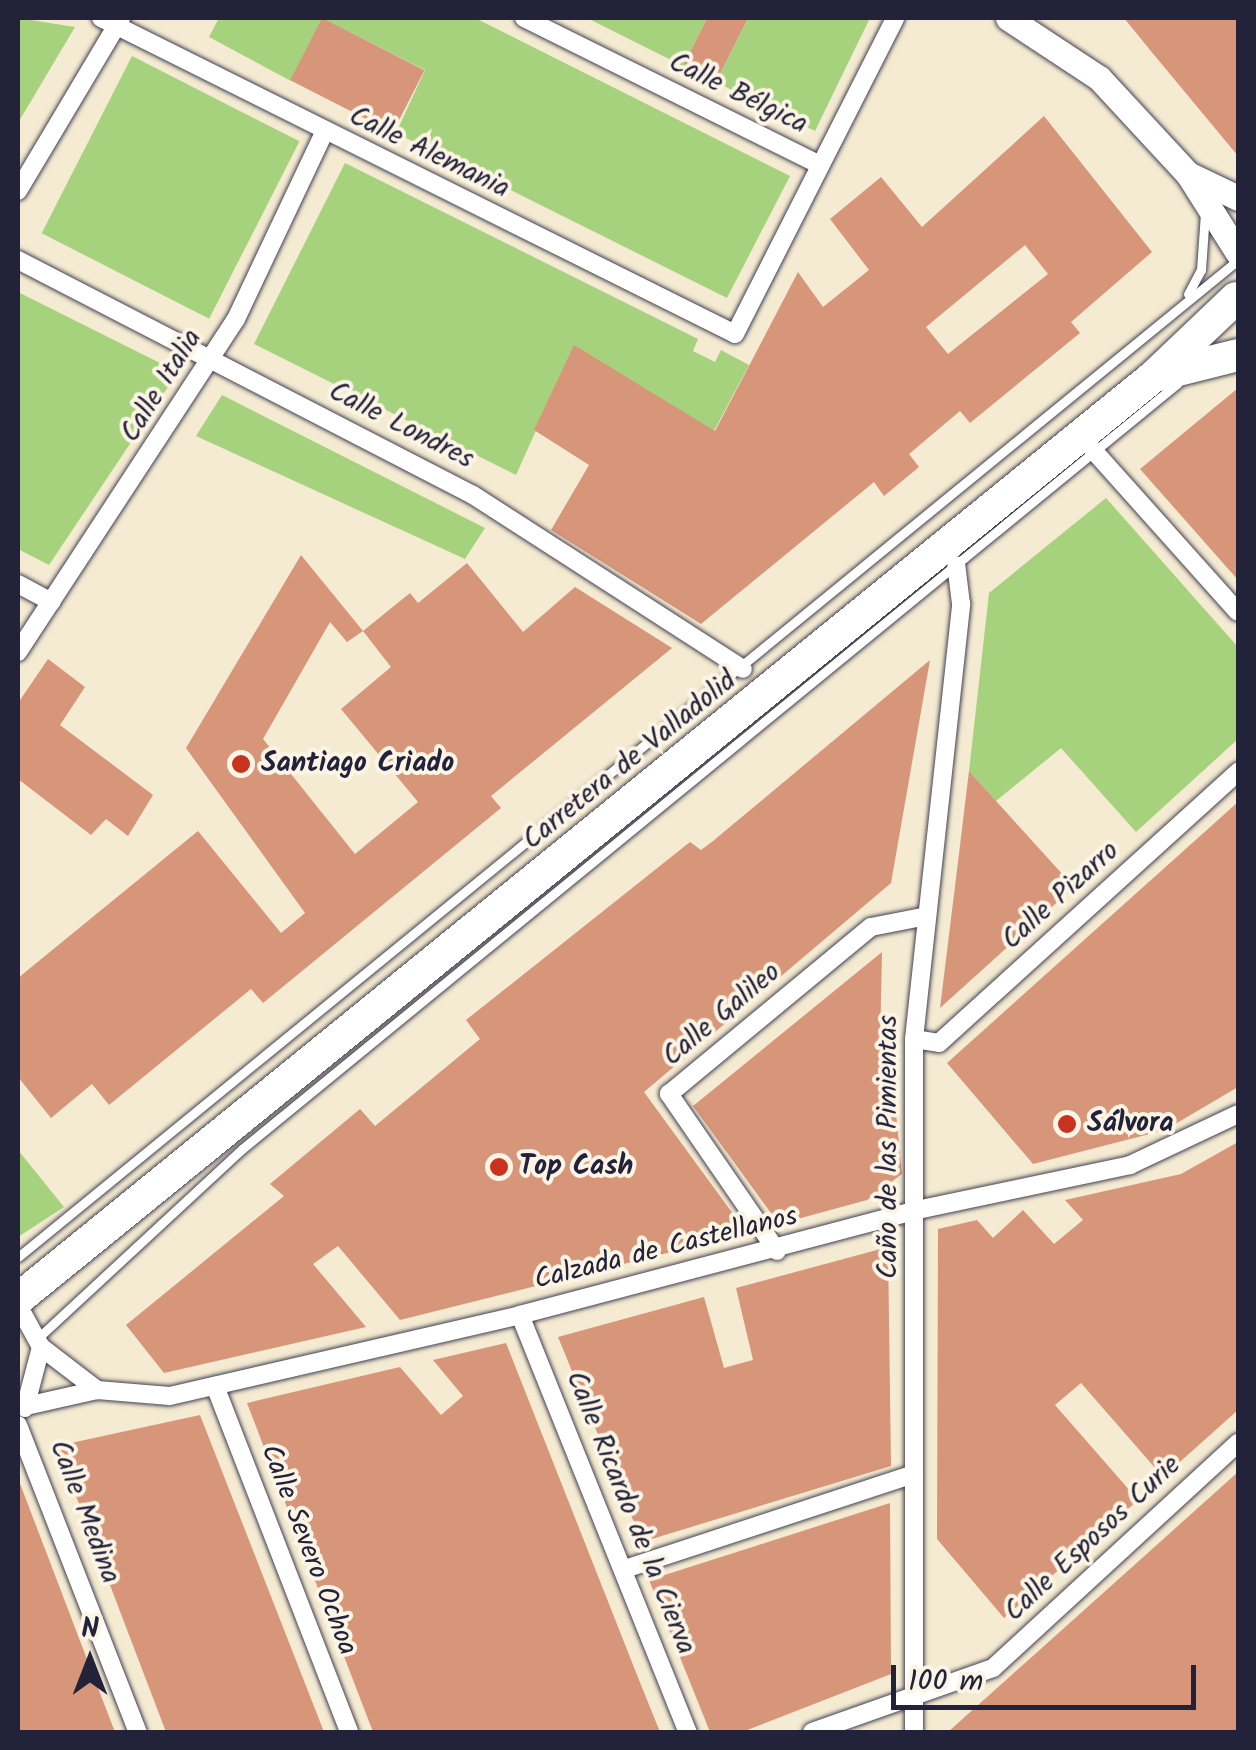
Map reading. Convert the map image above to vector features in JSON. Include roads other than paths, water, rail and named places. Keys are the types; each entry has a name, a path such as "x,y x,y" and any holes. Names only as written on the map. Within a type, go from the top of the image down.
{"highway":[{"name":"Carretera de Valladolid","path":"18,1302 1154,376 1238,276"},
{"name":"Carretera de Valladolid","path":"1154,376 1225,358"}],"street":[{"name":"Calle Bélgica","path":"524,18 820,166"},
{"path":"820,166 895,18"},
{"path":"1008,18 1078,59 1188,174 1238,276"},
{"path":"18,191 112,20"},
{"name":"Calle Alemania","path":"112,20 324,133 735,334 820,166"},
{"name":"Calle Italia","path":"18,652 212,360 324,133"},
{"path":"1188,174 1238,198"},
{"name":"Calle Londres","path":"18,260 473,494 743,669"},
{"path":"1093,450 1236,603"},
{"name":"Caño de las Pimientas","path":"914,1732 910,1696 917,1210 914,1039 922,918 961,604 956,565"},
{"path":"18,584 52,602"},
{"name":"Calle Pizarro","path":"914,1039 940,1043 1238,772"},
{"name":"Calle Galileo","path":"777,1251 669,1094 871,927 922,918"},
{"name":"Calzada de Castellanos","path":"22,1411 97,1390 158,1396 215,1386 520,1315 777,1251 917,1210 1130,1166 1238,1114"},
{"name":"Carretera de Valladolid","path":"18,1302 40,1342"},
{"name":"Calle Ricardo de la Cierva","path":"520,1315 688,1732"},
{"path":"22,1411 40,1342 97,1390"},
{"name":"Calle Severo Ochoa","path":"215,1386 349,1732"},
{"name":"Calle Medina","path":"18,1425 138,1732"},
{"name":"Calle Esposos Curie","path":"812,1732 994,1668 1238,1443"},
{"path":"625,1568 914,1474"}],"lane":[{"path":"1184,300 1201,270 1205,208"},
{"name":"Carretera de Valladolid","path":"18,1257 743,669 1184,300 1238,276"},
{"name":"Carretera de Valladolid","path":"40,1342 242,1149 1093,450 1225,358"}],"place":[{"name":"Santiago Criado","path":"241,764"},
{"name":"Sálvora","path":"1067,1124"},
{"name":"Top Cash","path":"499,1167"}]}
